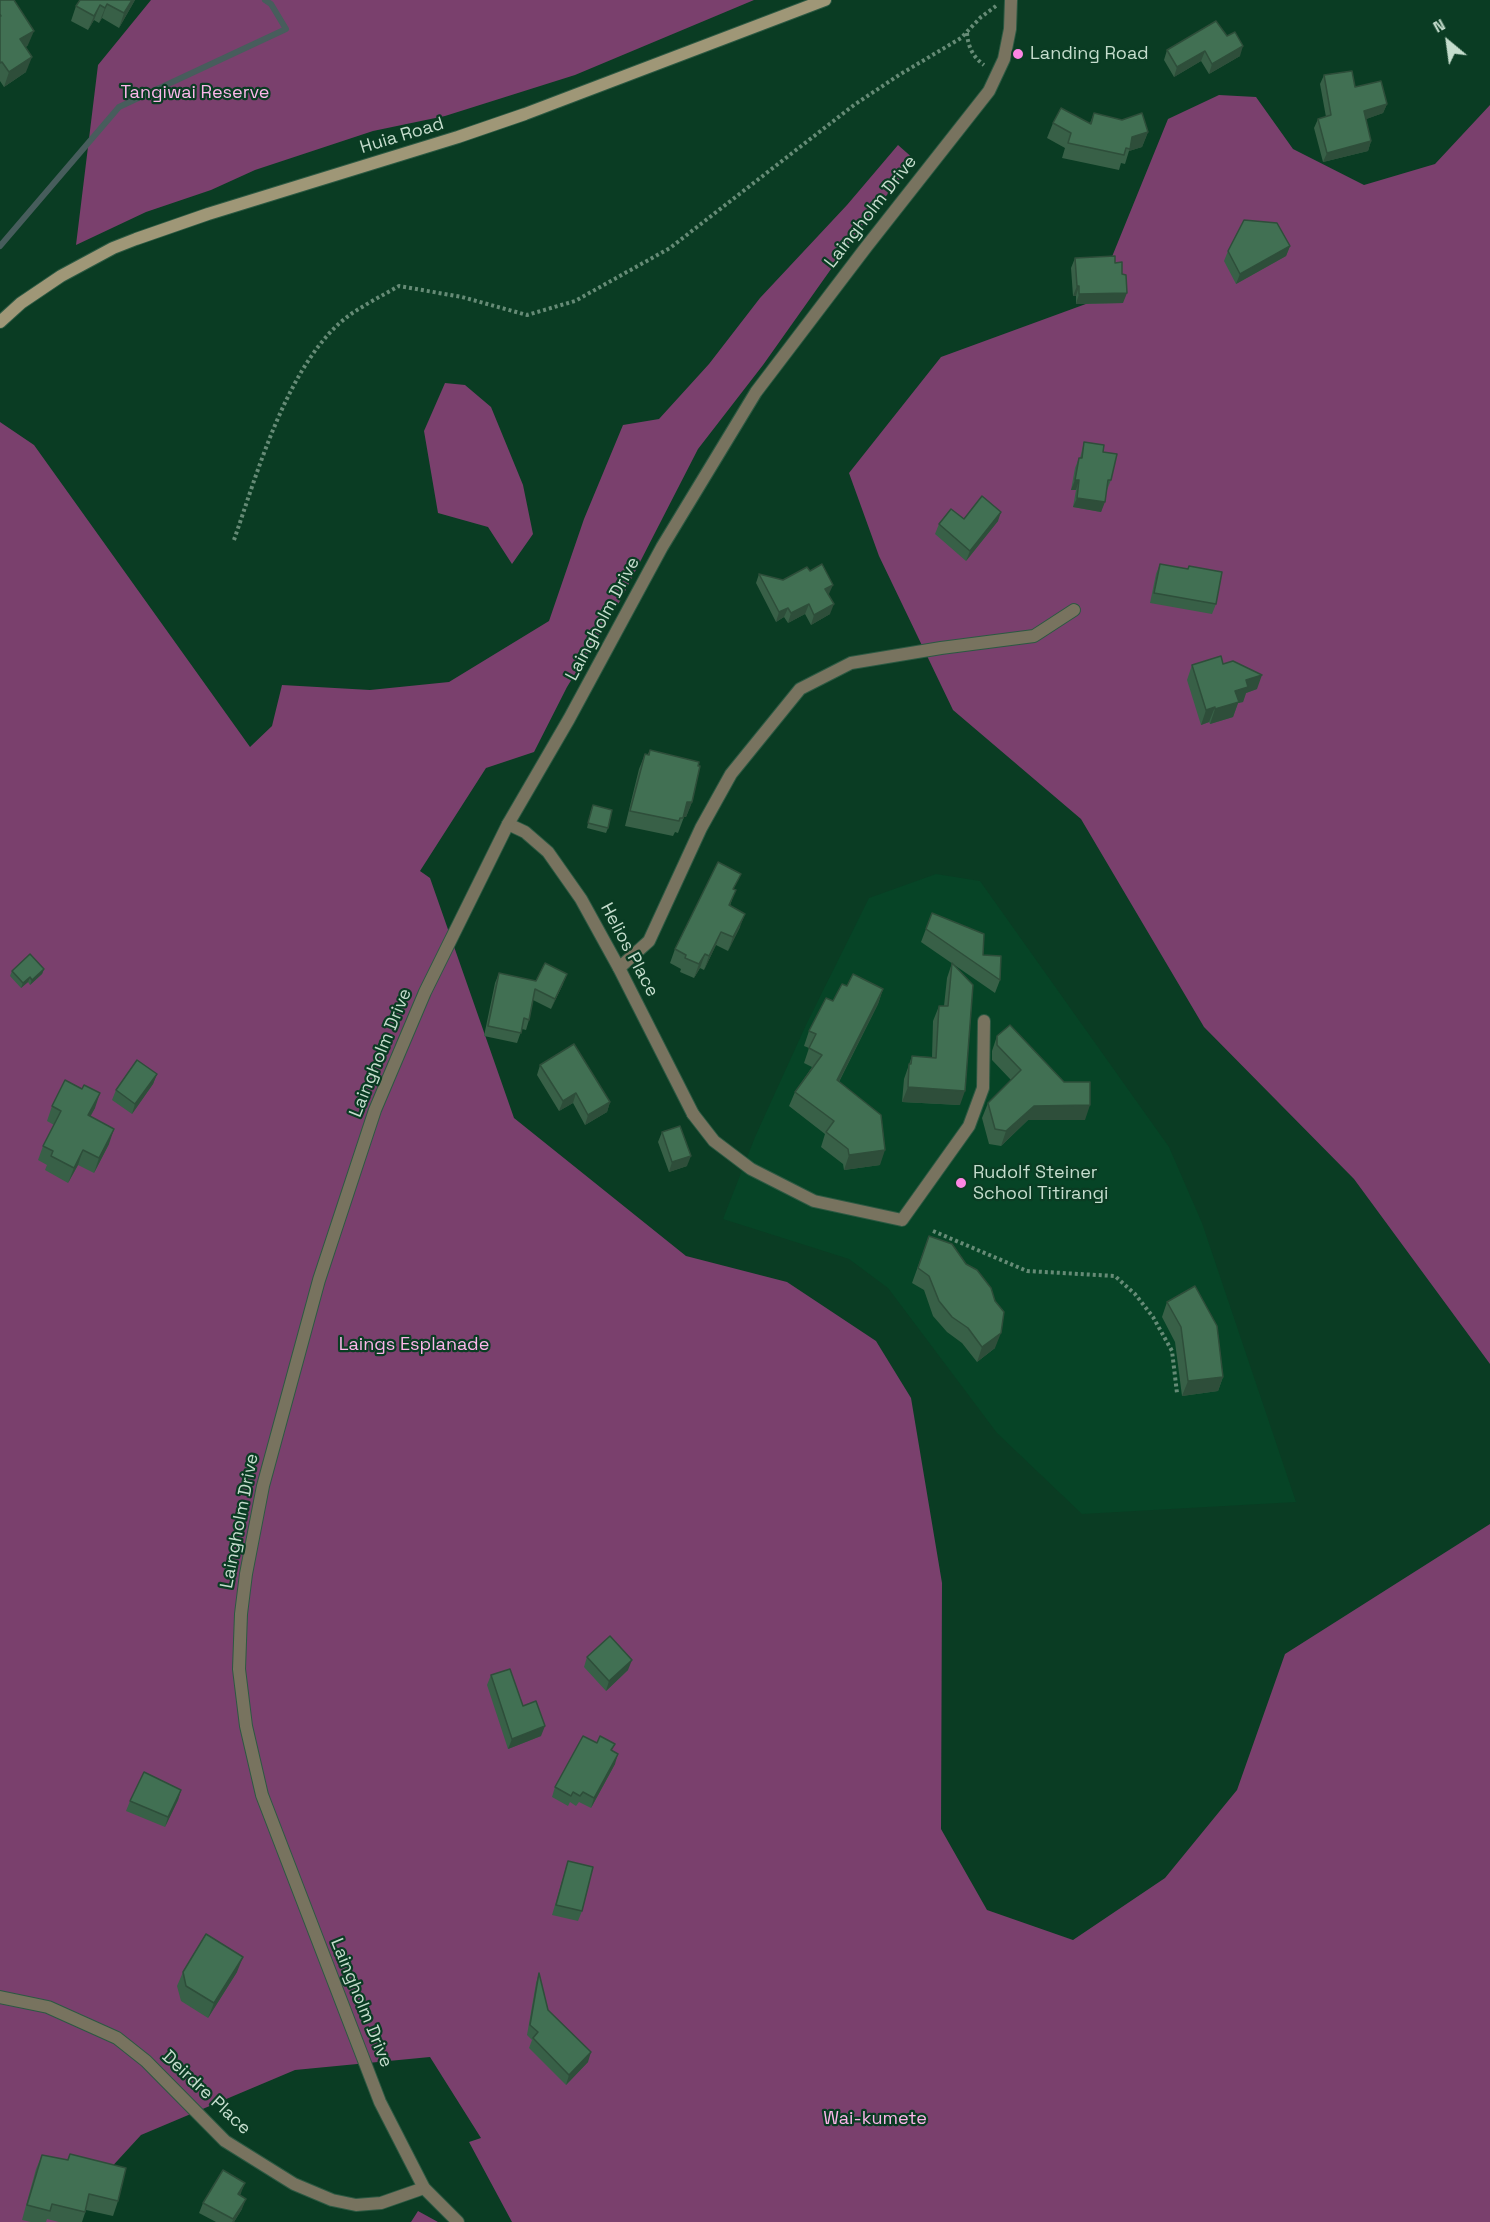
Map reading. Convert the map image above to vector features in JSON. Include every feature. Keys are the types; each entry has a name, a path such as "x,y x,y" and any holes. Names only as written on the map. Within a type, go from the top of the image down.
{"main road":[{"name":"Huia Road","path":"0,321 21,303 61,276 113,248 136,239 525,114 825,0"}],"street":[{"name":"Laingholm Drive","path":"458,2222 424,2188 380,2102 316,1941 262,1795 244,1715 239,1669 241,1614 246,1575 263,1486 318,1280 375,1110 425,992 508,824 569,719 662,547 756,392 989,91 1004,59 1010,29 1011,0"},
{"path":"619,968 650,941 701,828 731,774 800,689 851,663 940,648 1034,636 1074,610"},
{"name":"Helios Place","path":"508,824 525,832 548,852 581,899 619,968 693,1114 714,1141 742,1162 814,1201 902,1220 969,1126 983,1088 984,1021"},
{"name":"Deirdre Place","path":"0,1997 48,2007 117,2038 146,2061 225,2141 294,2184 332,2200 356,2205 381,2203 424,2188"}],"path":[{"path":"234,540 258,469 286,399 317,348 350,315 399,286 462,297 527,315 575,301 670,248 854,105 961,38 981,17 1004,0"},
{"path":"966,32 976,60 997,74"},
{"path":"933,1231 1027,1271 1115,1276 1135,1294 1153,1317 1172,1351 1177,1393"}],"shaded area":[{"name":"Rudolf Steiner School Titirangi","path":"936,874 980,881 1169,1147 1202,1223 1296,1502 1082,1514 997,1433 888,1288 849,1259 723,1219 755,1137 806,1025 869,898"}],"green space":[{"name":"Tangiwai Reserve","path":"151,0 754,0 575,75 445,116 373,131 255,170 211,190 146,212 76,245 98,65"},
{"path":"1219,95 1256,97 1293,149 1364,185 1435,164 1490,105 1490,1364 1354,1179 1204,1027 1081,819 953,710 879,556 849,473 941,357 1094,301 1168,119"},
{"path":"898,145 915,160 858,231 763,365 698,449 620,601 567,687 534,752 486,768 420,871 430,878 514,1118 686,1256 787,1282 876,1341 911,1398 942,1583 941,1829 987,1910 1073,1940 1165,1878 1237,1790 1285,1654 1490,1524 1490,2222 512,2222 469,2142 481,2138 430,2057 295,2070 141,2135 61,2222 0,2222 0,422 34,445 250,747 272,726 282,685 370,690 449,682 549,621 584,519 623,425 659,419 709,364 760,298 847,205"},
{"path":"445,383 465,385 491,407 523,485 533,534 512,564 488,527 438,513 424,431"},
{"path":"418,2211 438,2222 411,2222"}],"building":[{"path":"0,0 14,0 34,31 20,39 32,57 9,72 2,62 0,63"},
{"path":"80,0 132,0 124,13 107,4 105,8 100,5 94,16 76,6"},
{"path":"1216,21 1227,36 1235,32 1243,46 1212,64 1205,51 1177,67 1167,50"},
{"path":"1352,71 1355,87 1381,81 1387,104 1364,111 1371,141 1327,153 1318,119 1331,115 1324,75"},
{"path":"1061,108 1091,124 1094,113 1122,120 1142,113 1148,132 1132,137 1130,149 1126,148 1124,155 1068,143 1071,133 1053,123"},
{"path":"1244,220 1277,223 1290,246 1240,274 1228,251"},
{"path":"1115,256 1115,263 1122,262 1122,274 1126,275 1127,293 1079,294 1075,258"},
{"path":"1084,442 1104,445 1103,452 1117,454 1111,480 1108,480 1105,502 1077,498 1079,480 1075,480"},
{"path":"982,496 1001,512 970,551 939,524 951,509 964,519"},
{"path":"822,564 833,585 825,589 834,604 814,615 809,604 791,613 788,608 779,612 759,574 783,580 807,567 810,571"},
{"path":"1160,564 1222,572 1216,604 1154,593"},
{"path":"1221,656 1223,664 1233,661 1262,675 1246,680 1248,687 1235,691 1239,702 1206,710 1192,665"},
{"path":"650,750 699,762 692,802 687,802 683,818 679,821 630,811 645,754 649,755"},
{"path":"593,805 612,810 608,828 588,823"},
{"path":"718,862 741,874 733,889 736,890 729,905 745,914 733,937 721,932 709,956 705,954 699,964 685,958 686,955 675,949"},
{"path":"932,913 984,934 983,955 1001,956 1000,980 926,929"},
{"path":"30,954 44,969 32,980 30,977 23,983 12,971"},
{"path":"545,963 567,974 555,999 535,989 529,1020 524,1018 521,1033 488,1026 499,973 536,981"},
{"path":"952,963 973,985 965,1091 908,1087 909,1064 911,1064 912,1056 936,1058 939,1006 948,1006"},
{"path":"853,974 883,989 837,1080 881,1115 885,1150 849,1155 848,1149 826,1132 834,1121 795,1092 822,1055 809,1048 816,1034 809,1031 826,998 833,1001 842,984 847,986"},
{"path":"1010,1025 1064,1082 1090,1082 1090,1105 1034,1106 1006,1131 995,1129 988,1103 1021,1070 997,1045 997,1036"},
{"path":"574,1044 610,1102 588,1115 576,1093 563,1101 540,1065"},
{"path":"137,1060 157,1074 135,1104 116,1090"},
{"path":"65,1080 82,1089 84,1085 100,1093 88,1115 114,1129 99,1158 83,1150 74,1168 51,1156 53,1151 43,1146 61,1111 52,1106"},
{"path":"680,1126 691,1156 672,1162 662,1132"},
{"path":"929,1236 952,1244 966,1264 977,1270 991,1288 995,1301 1004,1312 1001,1333 982,1347 968,1328 952,1317 939,1301 929,1276 918,1268"},
{"path":"1195,1286 1217,1326 1223,1377 1188,1381 1181,1327 1167,1302"},
{"path":"610,1636 632,1660 609,1681 587,1657"},
{"path":"510,1669 523,1706 536,1701 545,1726 512,1739 491,1675"},
{"path":"583,1736 597,1743 600,1736 615,1744 611,1750 618,1754 594,1798 583,1792 580,1796 573,1792 571,1796 555,1787"},
{"path":"144,1772 181,1790 168,1817 130,1801"},
{"path":"568,1861 593,1867 582,1911 556,1905"},
{"path":"206,1934 243,1957 214,2003 186,1986 183,1972"},
{"path":"539,1973 548,2010 591,2052 569,2075 533,2038 538,2032 530,2025"},
{"path":"70,2154 126,2168 118,2201 89,2194 85,2212 52,2204 50,2211 27,2205 42,2155 68,2160"},
{"path":"223,2170 245,2183 238,2194 246,2199 233,2219 203,2203"}],"waterway":[{"path":"0,246 119,107 286,29 271,4 265,0"}],"place":[{"name":"Landing Road","path":"1018,54"},
{"name":"Rudolf Steiner School Titirangi","path":"961,1183"}],"park label":[{"name":"Laings Esplanade","path":"414,1345"},
{"name":"Wai-kumete","path":"875,2119"}]}
